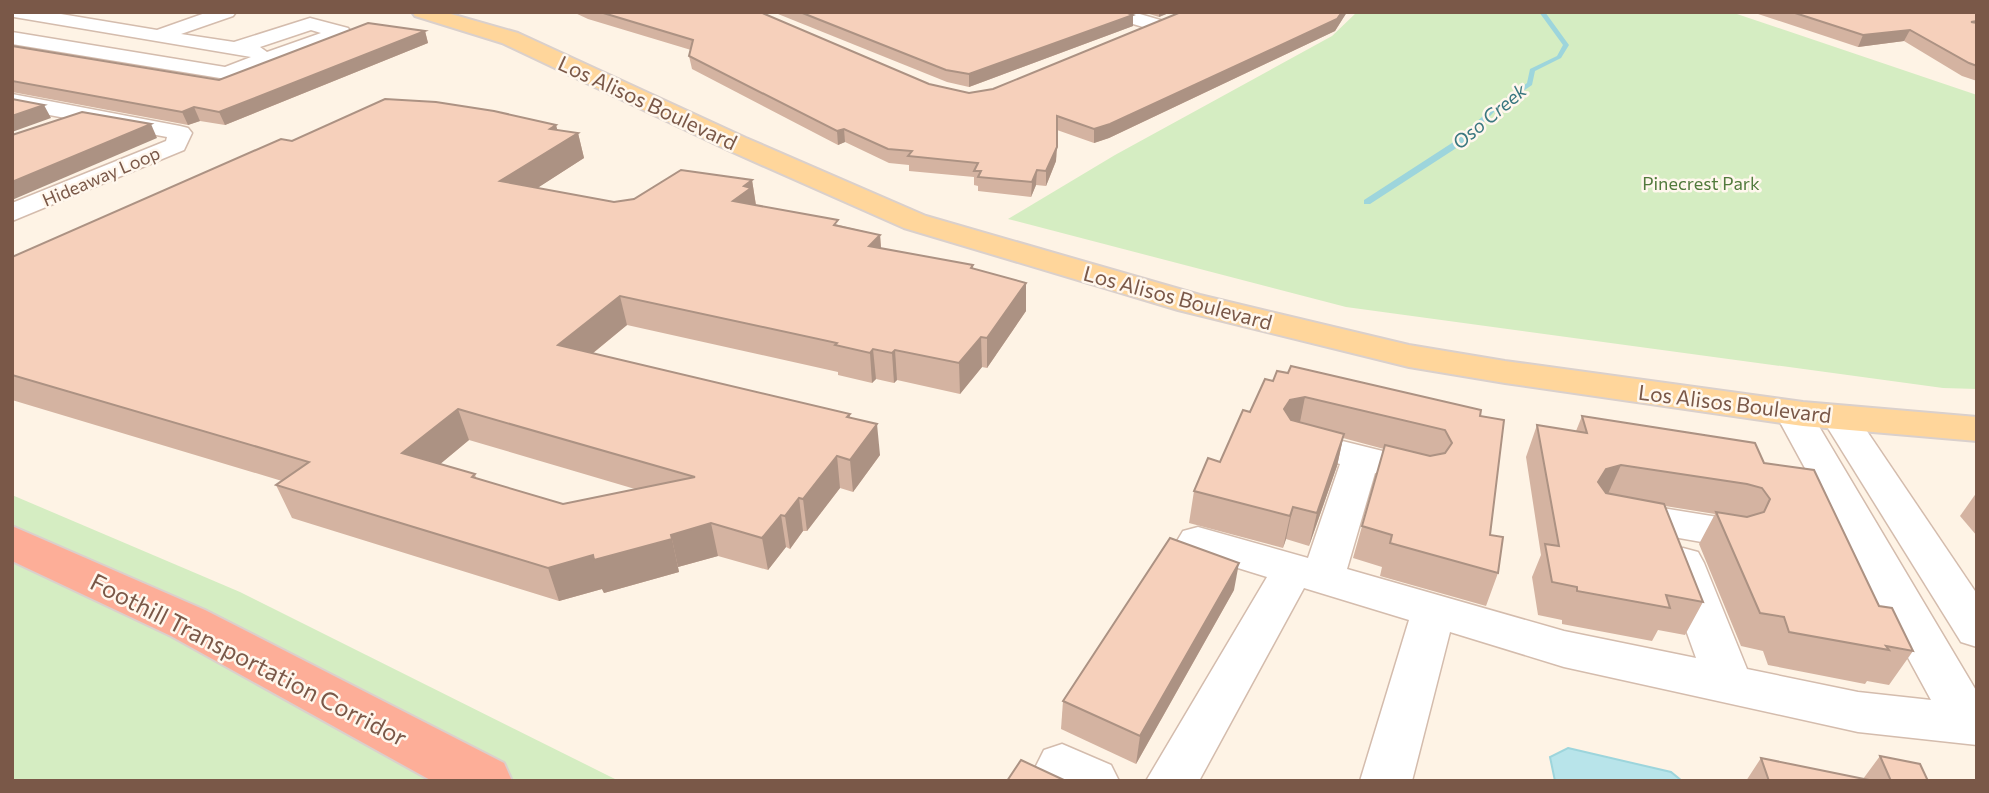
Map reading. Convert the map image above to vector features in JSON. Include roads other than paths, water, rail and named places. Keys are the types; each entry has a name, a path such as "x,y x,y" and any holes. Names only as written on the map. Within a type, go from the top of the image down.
{"highway":[{"name":"Foothill Transportation Corridor","path":"12,542 188,623 484,781"}],"main road":[{"name":"Los Alisos Boulevard","path":"422,12 510,38 737,144 915,222 1190,303 1409,356 1793,413 1977,429"}],"street":[{"path":"14,12 278,55"},
{"path":"84,22 117,12"},
{"path":"103,53 227,12"},
{"path":"1112,12 1168,23 1123,40"},
{"path":"12,38 226,73 341,32 310,24 236,48"},
{"name":"Hideaway Loop","path":"12,100 180,133 176,145 12,213"},
{"path":"49,129 86,116"},
{"path":"1793,413 1973,724"},
{"path":"1839,417 1977,630"},
{"path":"1298,441 1421,473"},
{"path":"1172,781 1308,573 1361,457"},
{"path":"1607,513 1730,533"},
{"path":"1667,523 1728,684"},
{"path":"1198,541 1564,649 1858,712 1973,724"},
{"path":"1386,781 1434,610"}],"water":[{"path":"1568,748 1671,772 1682,781 1555,781 1550,757"}],"waterway":[{"name":"Oso Creek","path":"1367,202 1458,143 1494,109 1530,84 1532,70 1559,57 1566,45 1542,12"}],"park label":[{"name":"Pinecrest Park","path":"1701,183"}]}
